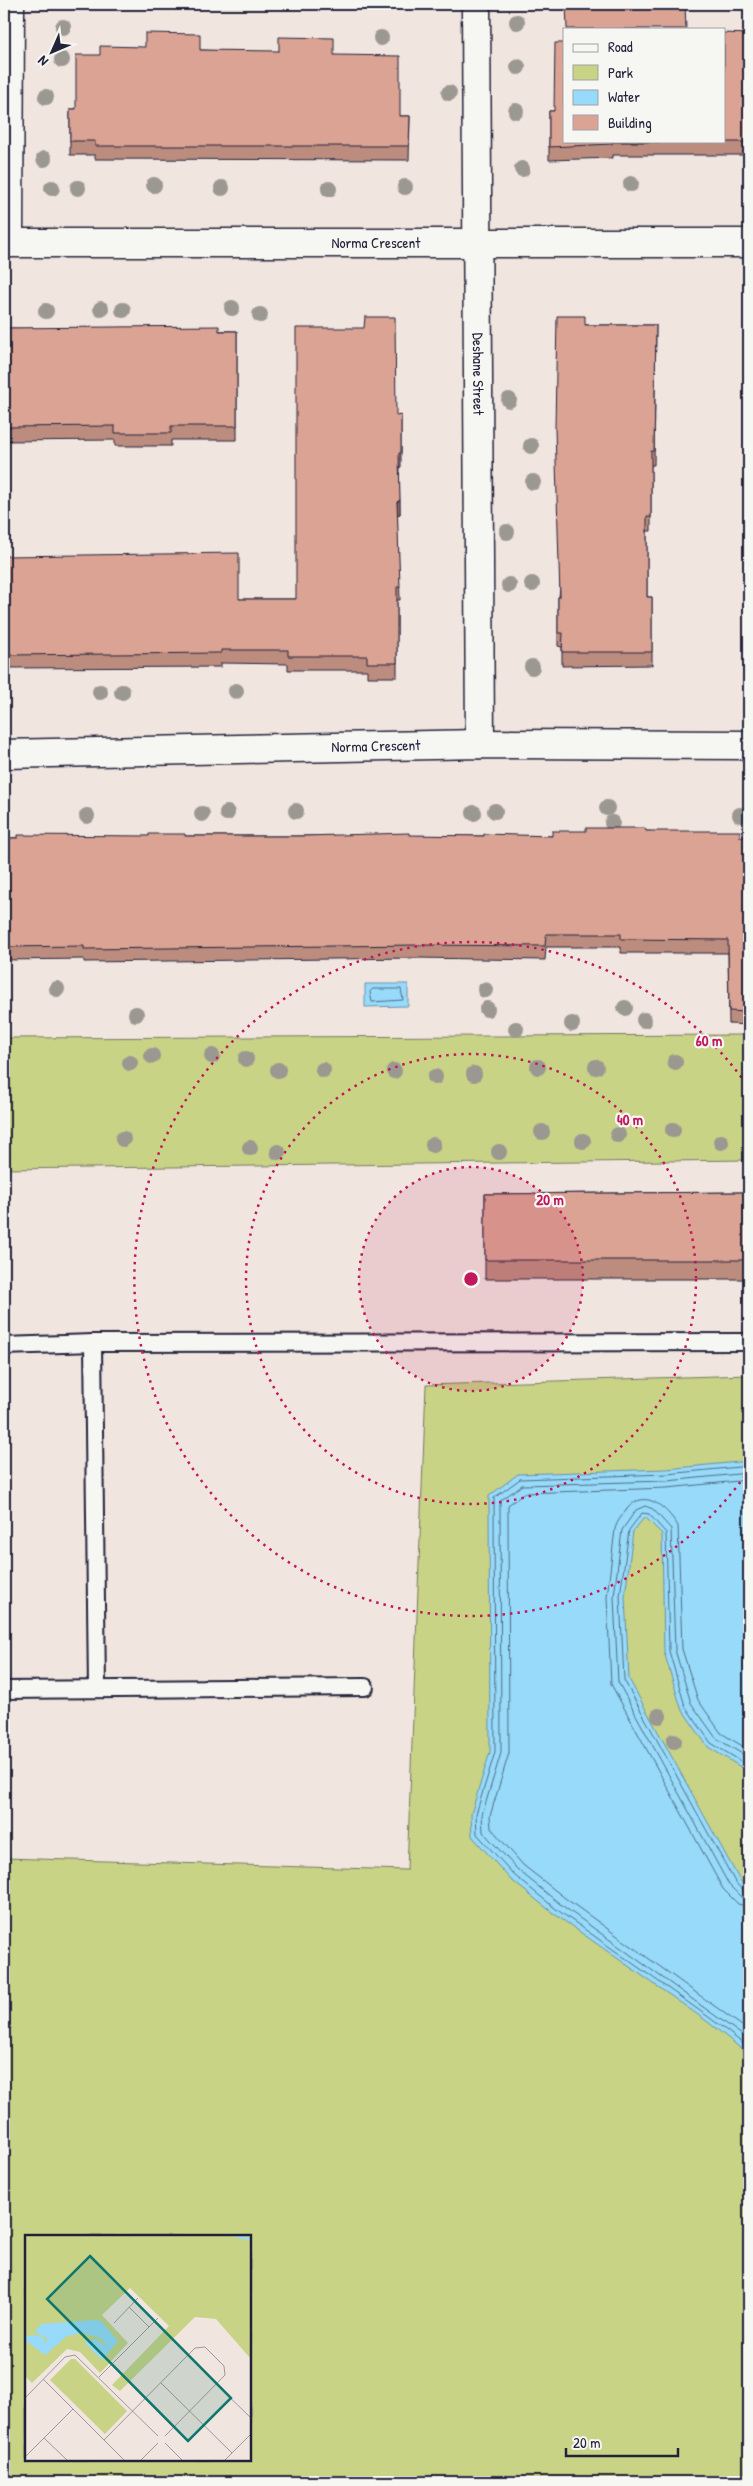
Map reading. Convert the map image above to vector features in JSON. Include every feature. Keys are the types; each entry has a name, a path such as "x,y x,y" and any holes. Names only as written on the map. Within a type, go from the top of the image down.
{"street":[{"path":"6,243 10,4"},
{"name":"Deshane Street","path":"476,4 480,744"},
{"name":"Norma Crescent","path":"6,243 749,243"},
{"name":"Norma Crescent","path":"4,754 480,744 749,745"}],"lane":[{"path":"4,1346 93,1343 749,1342"},
{"path":"93,1343 97,1689"},
{"path":"4,1690 364,1687"}],"green space":[{"path":"749,1035 749,1160 4,1169 4,1038"},
{"path":"749,1375 749,2482 4,2482 4,1858 407,1870 426,1385"}],"water":[{"path":"365,984 408,984 408,1006 365,1007"},
{"path":"749,1461 749,1772 708,1747 681,1708 664,1652 662,1534 645,1517 633,1531 625,1597 629,1679 739,1879 749,1890 749,2055 708,2022 553,1913 510,1879 472,1836 471,1814 490,1752 489,1496 518,1474 666,1469"}],"building":[{"path":"566,4 685,4 686,28 567,28"},
{"path":"145,33 200,34 200,50 279,51 279,37 334,38 334,55 400,56 400,116 410,116 409,146 95,146 95,141 70,141 70,109 76,109 76,55 100,55 100,46 145,47"},
{"path":"726,33 749,34 749,142 726,142"},
{"path":"555,43 563,43 563,142 612,142 612,144 549,147 549,111 554,111"},
{"path":"557,316 585,316 585,325 656,325 654,451 651,451 651,517 647,517 647,597 652,597 652,652 562,652 563,633 558,633 558,597 560,597 555,428"},
{"path":"365,317 395,317 396,416 401,415 401,453 399,453 400,500 397,502 400,587 397,587 397,663 367,663 367,656 288,656 288,650 221,650 221,653 4,655 4,556 239,553 239,599 296,599 296,328 364,328"},
{"path":"219,326 219,331 237,331 237,426 171,426 171,433 115,433 115,426 4,427 4,328"},
{"path":"586,828 645,828 646,831 740,831 740,837 749,837 749,1012 729,1011 728,940 621,939 621,934 546,934 545,946 417,945 84,949 84,946 4,947 4,838 18,838 18,835 149,836 149,834 185,834 185,836 304,836 409,833 409,835 484,836 484,834 552,836 552,831 586,831"},
{"path":"749,1192 749,1260 485,1260 485,1194"}]}
